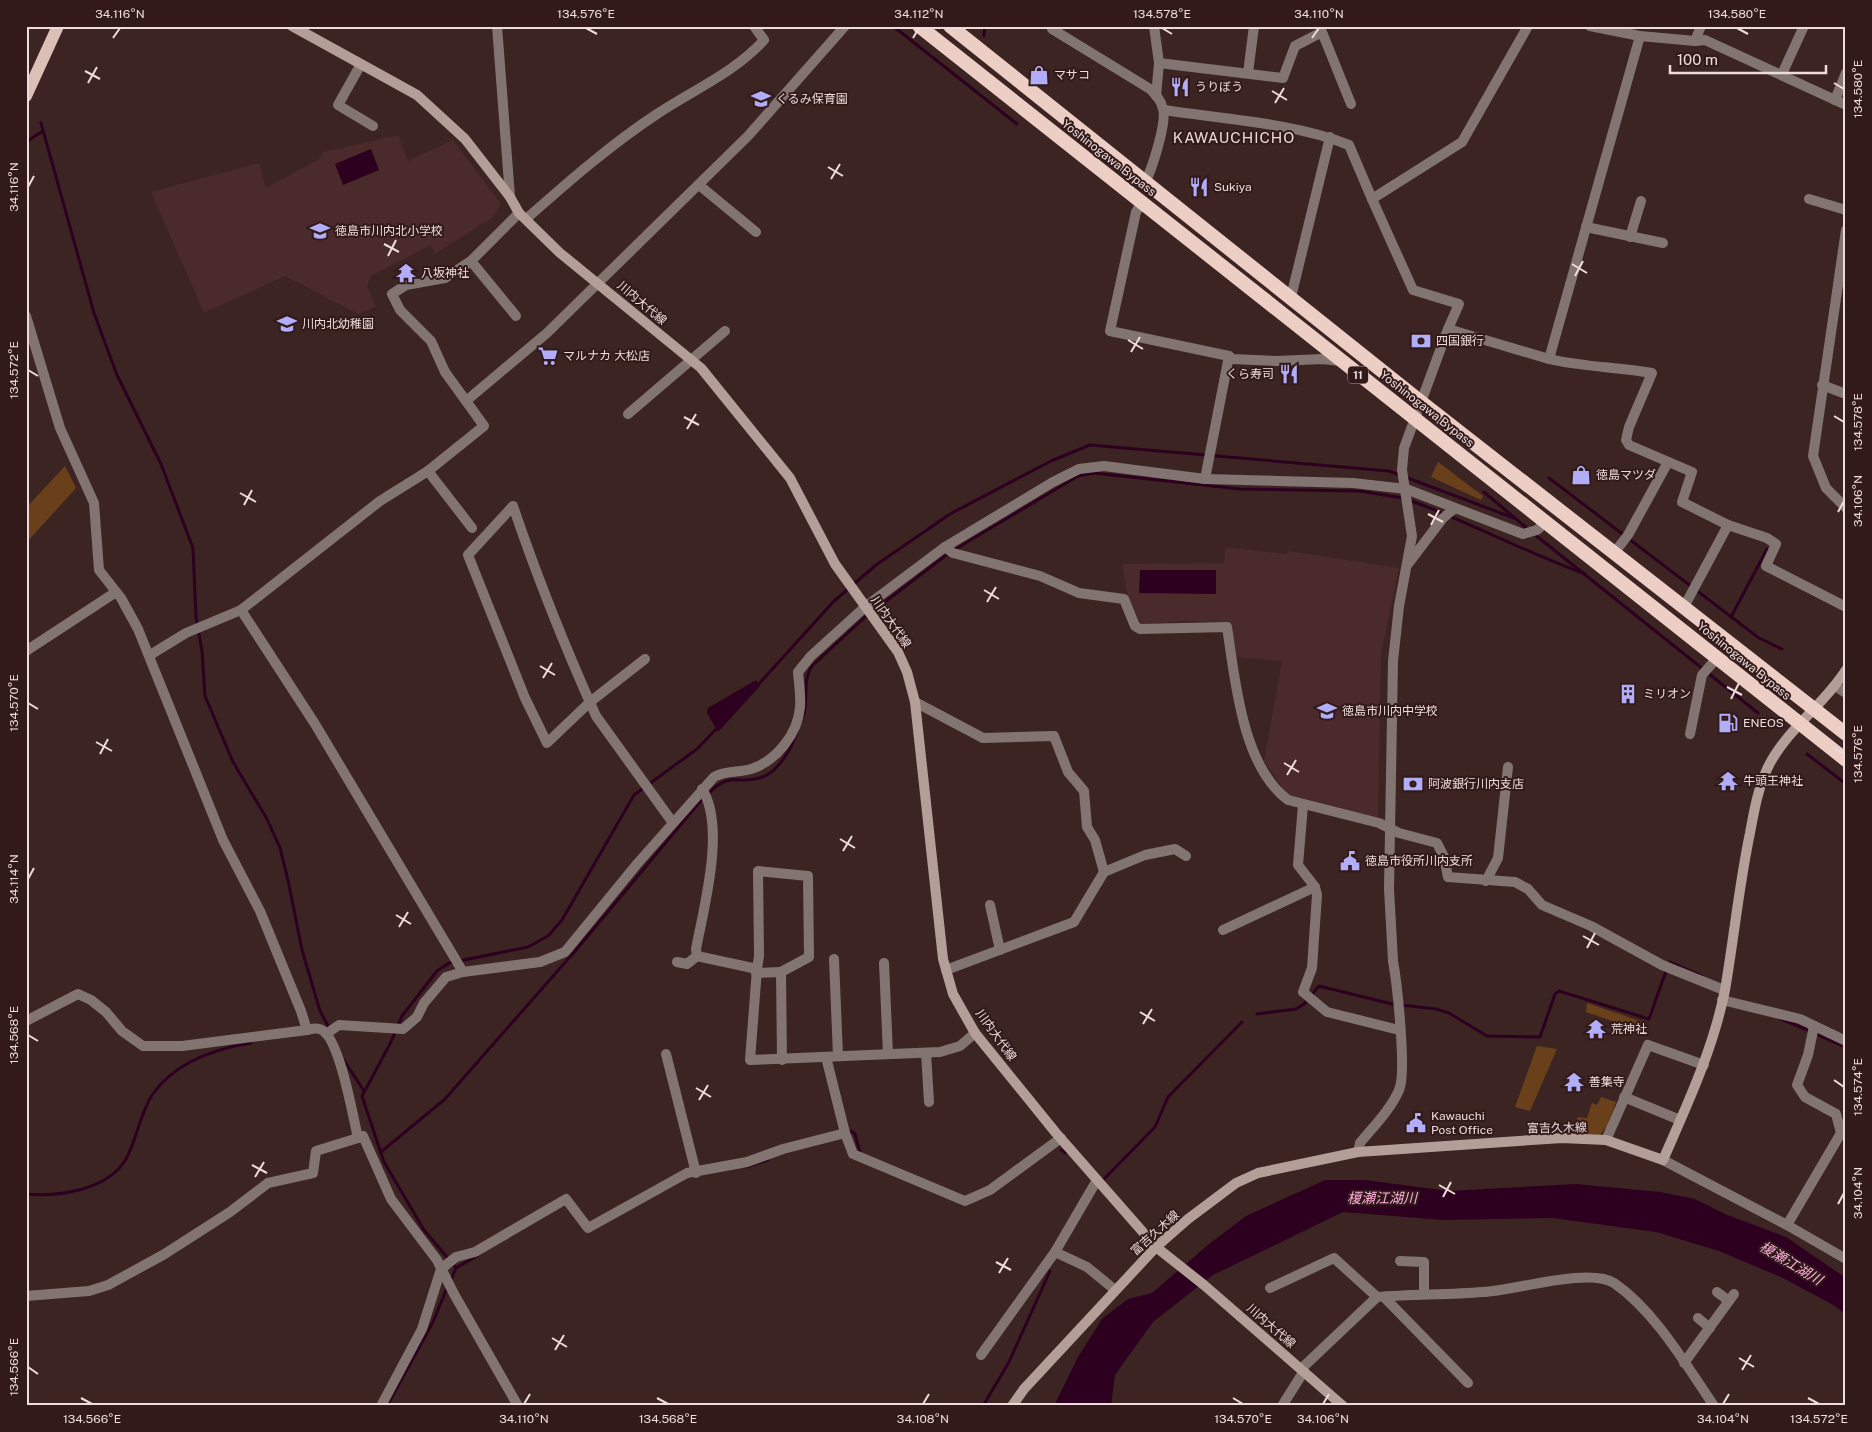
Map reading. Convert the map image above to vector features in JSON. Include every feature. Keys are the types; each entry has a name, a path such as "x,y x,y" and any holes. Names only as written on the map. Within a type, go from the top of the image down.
{"highway":[{"name":"Yoshinogawa Bypass","path":"919,26 1546,522 1710,666 1798,723 1846,760"},
{"name":"Yoshinogawa Bypass","path":"950,26 1421,402 1846,734"}],"main road":[{"path":"26,96 58,26"},
{"name":"川内大代線","path":"292,26 417,95 465,139 510,197 522,216 560,253 701,368 790,478 835,564 898,652 907,672 915,702 943,959 953,994 976,1033 1061,1138 1156,1247 1204,1285 1343,1406"},
{"path":"1662,1160 1704,1065 1723,995 1744,858 1755,806 1769,766 1784,740 1835,686 1846,670"},
{"name":"富吉久木線","path":"1012,1406 1024,1389 1156,1247 1188,1219 1236,1183 1258,1173 1358,1152 1562,1138 1606,1140 1662,1160"}],"street":[{"path":"497,26 510,197"},
{"path":"150,655 186,633 241,610 380,501 428,471 484,426 445,372 431,341 400,310 392,294 406,285 445,278 471,261 522,216 585,167 657,114 710,83 752,53 764,40 754,26"},
{"path":"466,401 548,333 748,136 845,26"},
{"path":"1052,26 1052,29 1150,89 1156,96 1164,110 1151,172 1145,182"},
{"path":"1154,26 1159,63 1156,96"},
{"path":"1248,74 1254,26"},
{"path":"1372,199 1462,142 1528,26"},
{"path":"1590,26 1640,36 1695,41 1705,40 1846,105"},
{"path":"1695,41 1701,26"},
{"path":"1782,74 1804,26"},
{"path":"1159,63 1284,78 1295,46 1322,32 1351,104"},
{"path":"1549,359 1640,36"},
{"path":"361,64 338,105 373,126"},
{"path":"1835,100 1846,73"},
{"path":"1164,110 1330,137 1350,145 1413,290 1459,304 1404,448 1402,470 1412,536 1393,661 1389,889 1401,1063 1399,1089 1360,1143 1358,1152"},
{"path":"1291,297 1330,137"},
{"path":"698,184 756,232"},
{"path":"1809,199 1846,210"},
{"path":"1630,237 1642,201"},
{"path":"1142,202 1136,212 1110,331 1229,356 1232,359 1276,361 1322,359 1341,361"},
{"path":"1586,227 1663,243"},
{"path":"1846,230 1813,456 1826,488 1846,508"},
{"path":"471,261 516,316"},
{"path":"26,316 60,428 94,503 98,570 116,592 138,629 150,655 223,840 260,910 301,1011 306,1030"},
{"path":"1448,329 1575,365 1616,367 1652,373 1629,427 1626,440 1629,445 1692,472 1682,502 1728,525 1766,538 1776,544 1766,566 1846,607"},
{"path":"628,414 725,331"},
{"path":"1205,479 1229,356"},
{"path":"1822,385 1846,394"},
{"path":"1614,552 1626,537 1668,462"},
{"path":"26,1021 78,994 91,1000 122,1031 143,1046 182,1046 315,1028 330,1030 403,1029 417,1017 424,1003 459,965 540,962 565,952 673,823 705,794 722,772 749,770 763,765 781,748 798,718 800,706 798,672 811,656 949,550 1053,482 1079,469 1104,466 1205,479 1354,483 1407,493 1449,513 1531,533 1546,522"},
{"path":"428,471 472,528"},
{"path":"645,659 590,702 547,743 525,698 468,555 513,506 534,570 590,702 596,716 673,823"},
{"path":"1408,564 1449,513"},
{"path":"1684,607 1728,525"},
{"path":"949,550 1040,576 1079,593 1124,599 1135,626 1140,629 1227,627 1241,710 1255,753 1261,767 1283,796 1303,805 1379,823 1390,829 1437,844 1444,857 1448,877 1515,882 1528,889 1542,905 1591,926 1662,965 1749,1008 1775,1011 1800,1019 1813,1030 1846,1041"},
{"path":"26,651 116,592"},
{"path":"241,610 315,724 459,965"},
{"path":"1690,734 1710,666"},
{"path":"1835,686 1846,693"},
{"path":"915,702 983,738 1054,736 1068,772 1084,790 1087,827 1095,840 1104,872"},
{"path":"1486,881 1498,858 1508,767"},
{"path":"697,956 696,950 714,838 705,794"},
{"path":"1303,805 1298,864 1315,887 1317,895 1312,968 1302,992 1327,1012 1399,1030"},
{"path":"946,970 1074,922 1104,872 1145,855 1175,849 1186,856"},
{"path":"697,956 757,971 781,972 809,957 808,876 758,871 757,971 750,1060 940,1052 960,1046 976,1033"},
{"path":"1223,930 1315,887"},
{"path":"990,905 1000,950"},
{"path":"677,962 687,964 697,956"},
{"path":"834,959 838,1056"},
{"path":"884,963 888,1054"},
{"path":"781,972 782,1060"},
{"path":"330,1030 346,1082 358,1138"},
{"path":"1787,1225 1843,1134 1836,1114 1805,1097 1797,1085 1808,1055 1813,1030"},
{"path":"1606,1140 1648,1045 1704,1065"},
{"path":"926,1053 929,1102"},
{"path":"666,1054 696,1172"},
{"path":"826,1056 845,1133 854,1154 966,1200 990,1190 1061,1138"},
{"path":"1624,1097 1680,1120"},
{"path":"381,1406 422,1329 443,1266 456,1258 475,1252 566,1198 588,1228 680,1176 747,1162 783,1149 845,1133"},
{"path":"26,1296 89,1291 122,1278 230,1212 268,1183 313,1172 316,1151 363,1136 390,1198 443,1266 448,1284 518,1406"},
{"path":"1662,1160 1787,1225 1846,1259"},
{"path":"981,1354 1055,1252 1097,1180"},
{"path":"1055,1252 1088,1267 1115,1290"},
{"path":"1270,1288 1334,1258 1380,1297 1468,1383"},
{"path":"1400,1261 1424,1262 1424,1294"},
{"path":"1282,1406 1303,1370 1380,1297 1485,1292 1556,1280 1586,1278 1612,1282 1644,1308 1714,1406"},
{"path":"1684,1363 1732,1298 1717,1292"},
{"path":"1698,1318 1710,1328"}],"shaded area":[{"name":"徳島市川内北小学校","path":"398,135 408,161 453,140 501,204 493,217 435,254 431,245 371,276 367,286 376,307 358,314 285,276 204,313 151,192 259,163 266,188 319,159 324,152"},
{"path":"1438,462 1483,496 1481,500 1431,477"},
{"path":"65,466 76,488 26,543 26,508"},
{"name":"徳島市川内中学校","path":"1225,547 1286,554 1289,551 1399,568 1381,655 1378,819 1295,800 1286,793 1264,761 1282,661 1236,657 1231,622 1182,621 1144,625 1139,621 1128,598 1122,564 1224,563"},
{"path":"1587,1003 1643,1022 1638,1030 1586,1012"},
{"path":"1537,1046 1557,1049 1530,1111 1515,1107"},
{"path":"1601,1097 1616,1102 1607,1126 1600,1135 1586,1134 1586,1126 1574,1124 1578,1117 1587,1118 1592,1103 1597,1105"}],"water":[{"path":"371,149 379,170 343,185 335,164"},
{"path":"1140,570 1216,570 1216,594 1139,593"},
{"path":"756,680 760,686 718,732 707,713 708,708"},
{"name":"榎瀬江湖川","path":"1325,1180 1365,1180 1449,1191 1576,1184 1660,1192 1695,1199 1725,1214 1786,1237 1846,1278 1846,1315 1835,1306 1783,1278 1719,1251 1656,1232 1552,1218 1443,1220 1343,1212 1213,1275 1153,1322 1115,1375 1111,1406 1054,1406 1078,1357 1102,1319 1128,1299 1152,1293 1209,1244 1246,1216"}],"waterway":[{"path":"893,26 1017,124"},
{"path":"984,36 985,26"},
{"path":"41,123 94,313 117,375 161,464 193,548 196,617 202,651 205,696 233,762 267,819 280,848 302,950 320,1011 329,1028"},
{"path":"26,146 29,140 43,131"},
{"path":"757,686 834,601 876,565 950,514 1051,461 1090,445 1389,471 1514,518"},
{"path":"954,550 1078,476 1094,473 1240,489 1359,491 1403,498"},
{"path":"1549,478 1759,638 1782,649"},
{"path":"1484,492 1529,530"},
{"path":"1409,500 1585,574"},
{"path":"1534,534 1758,713"},
{"path":"1731,617 1767,549"},
{"path":"802,720 807,679 812,666 864,618 949,553"},
{"path":"451,1280 456,1268 424,1230 384,1162 362,1096 391,1042 402,1016 437,971 449,963 528,947 548,936 562,920 634,795 697,749 719,726"},
{"path":"708,794 723,782 756,779 770,773 785,757 797,732"},
{"path":"1807,754 1846,784"},
{"path":"381,1152 445,1099 576,950 703,798"},
{"path":"1669,964 1670,962 1702,976"},
{"path":"1257,1014 1296,1009 1304,1004 1319,986 1392,1004 1436,1009 1449,1013 1487,1036 1540,1037 1555,994 1559,991 1649,1019 1666,971"},
{"path":"1781,1019 1810,1031"},
{"path":"1104,1179 1155,1127 1168,1097 1242,1022"},
{"path":"1816,1034 1846,1047"},
{"path":"26,1194 39,1195 67,1192 82,1189 107,1178 118,1170 126,1159 148,1102 161,1084 183,1066 209,1053 251,1043"},
{"path":"343,1059 364,1091"},
{"path":"851,1131 855,1134 860,1152"},
{"path":"1061,1150 1066,1153"},
{"path":"746,1167 768,1160"},
{"path":"456,1268 477,1256"},
{"path":"983,1406 1009,1362 1050,1271"},
{"path":"387,1406 433,1322 447,1288"}],"place":[{"name":"マサコ","path":"1039,75"},
{"name":"うりぼう","path":"1180,87"},
{"name":"くるみ保育園","path":"761,99"},
{"name":"Sukiya","path":"1199,187"},
{"name":"徳島市川内北小学校","path":"320,231"},
{"name":"八坂神社","path":"406,273"},
{"name":"川内北幼稚園","path":"287,324"},
{"name":"四国銀行","path":"1421,341"},
{"name":"マルナカ 大松店","path":"548,356"},
{"name":"くら寿司","path":"1289,374"},
{"name":"徳島マツダ","path":"1581,475"},
{"name":"ミリオン","path":"1628,694"},
{"name":"徳島市川内中学校","path":"1327,711"},
{"name":"ENEOS","path":"1728,723"},
{"name":"牛頭王神社","path":"1728,781"},
{"name":"阿波銀行川内支店","path":"1413,784"},
{"name":"徳島市役所川内支所","path":"1350,861"},
{"name":"荒神社","path":"1596,1029"},
{"name":"善集寺","path":"1574,1082"},
{"name":"Kawauchi Post Office","path":"1416,1123"}],"district":[{"name":"KAWAUCHICHO","path":"1234,138"}]}
